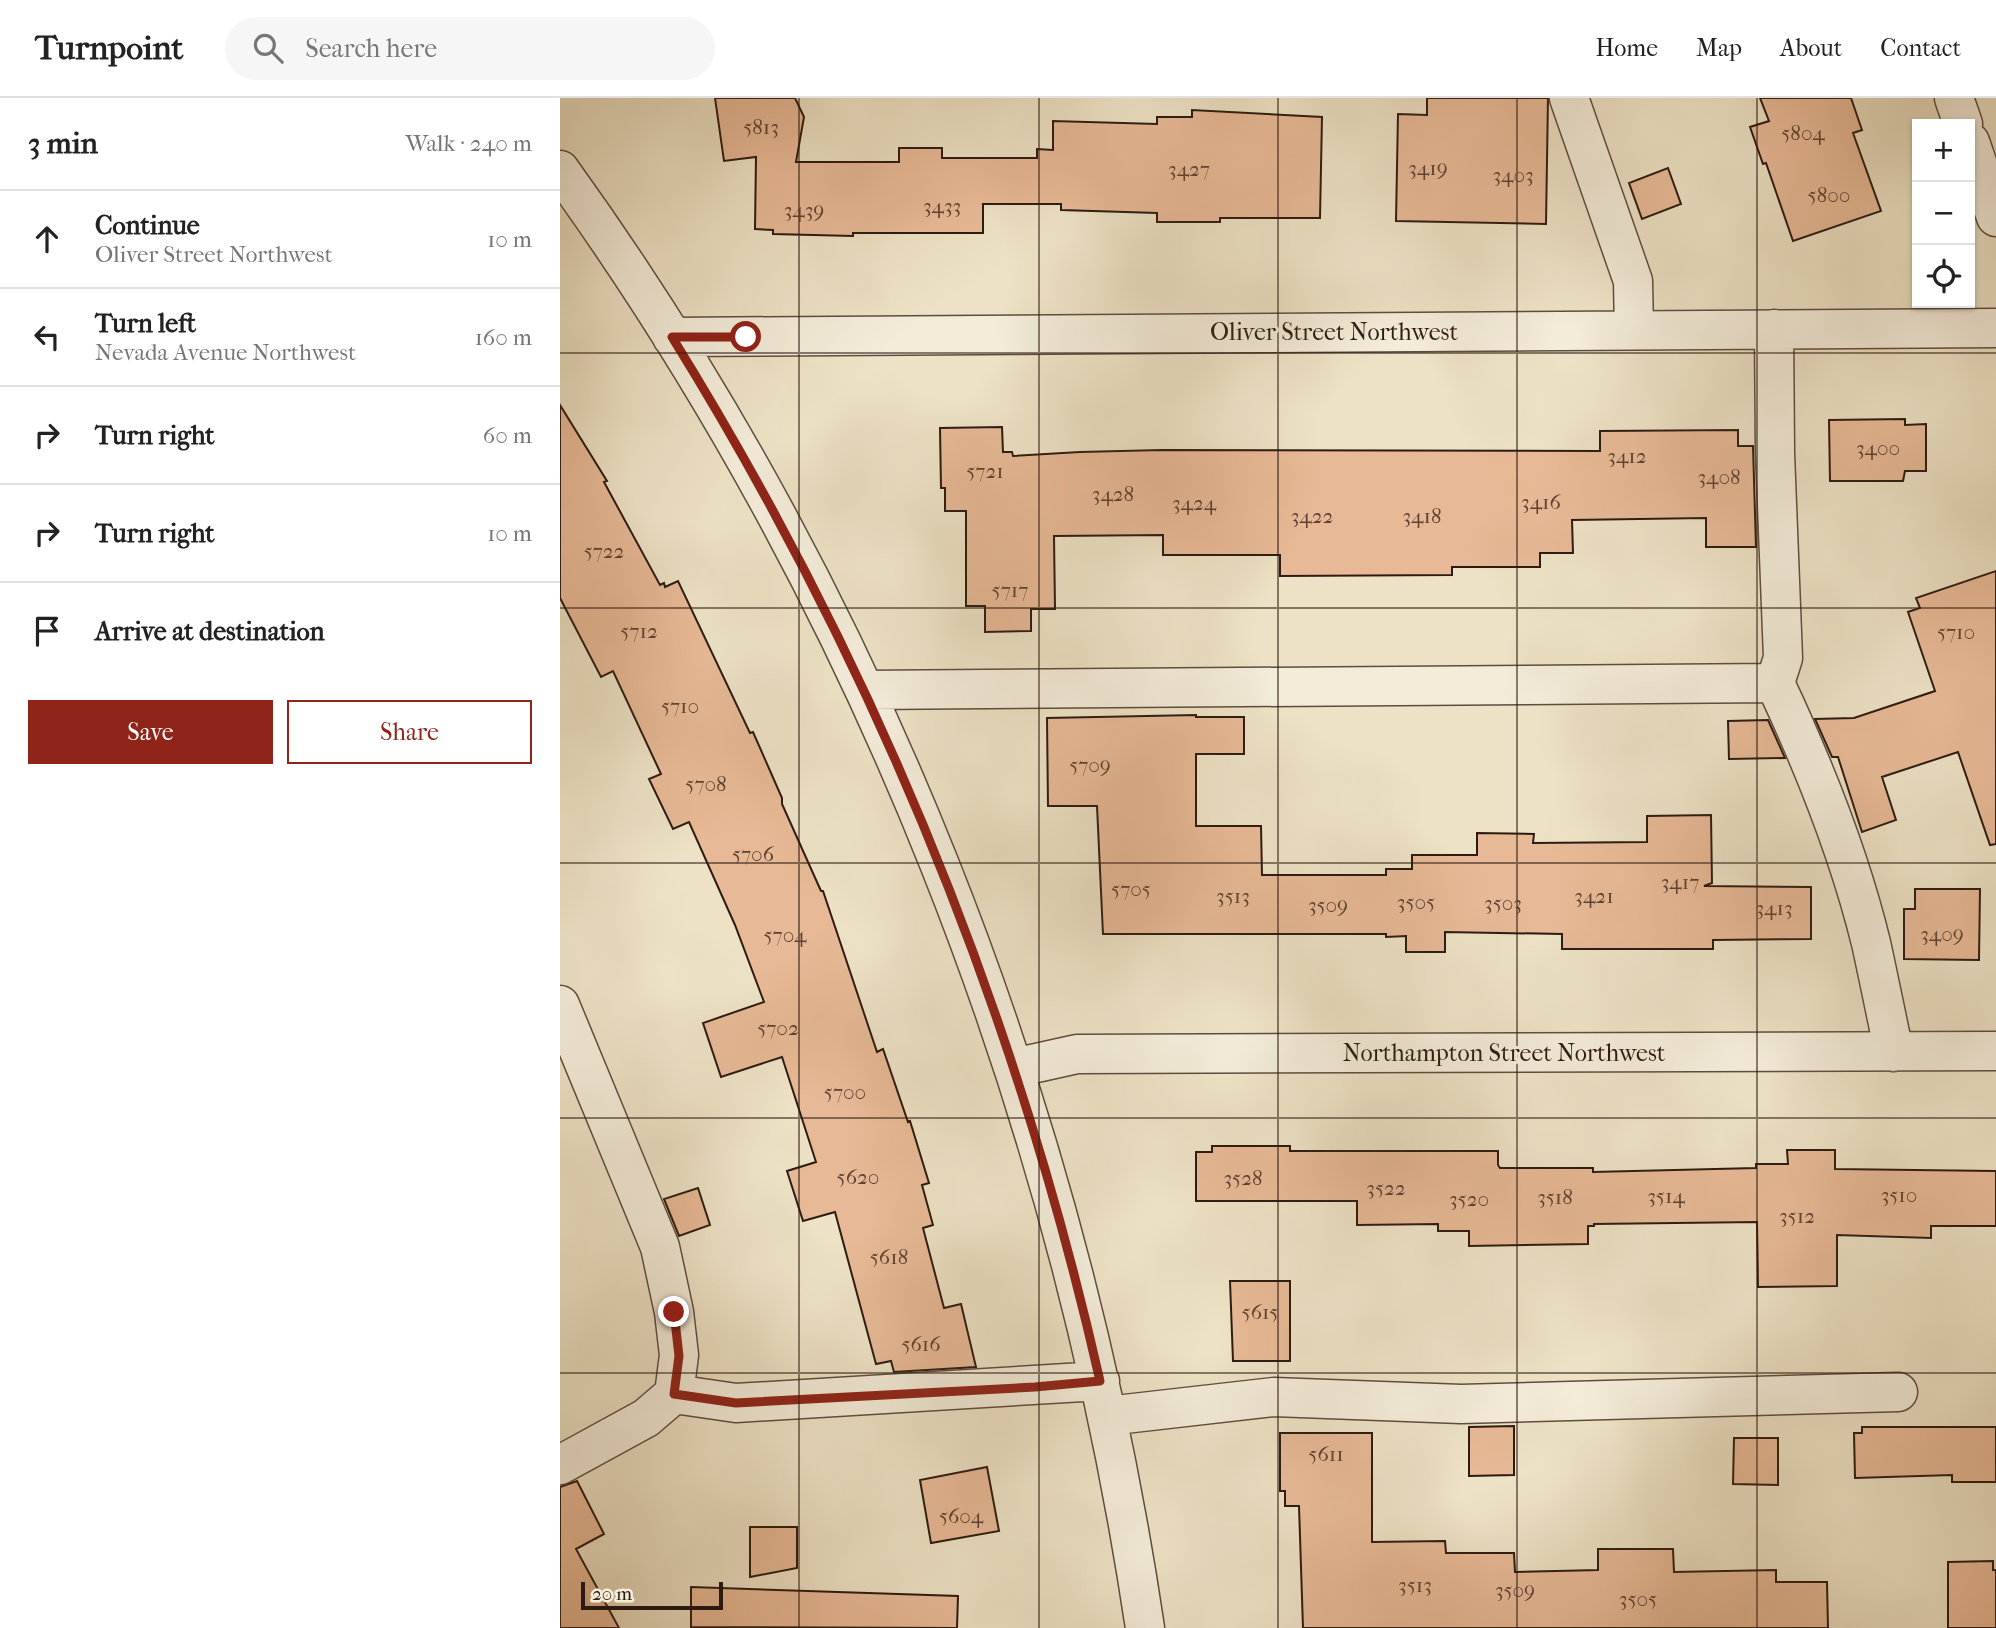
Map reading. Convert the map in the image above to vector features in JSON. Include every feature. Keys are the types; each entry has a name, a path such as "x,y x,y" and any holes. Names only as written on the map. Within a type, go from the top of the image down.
{"street":[{"path":"1569,98 1633,281 1634,330"},
{"path":"1954,98 1962,119"},
{"path":"1975,156 1996,217"},
{"path":"560,170 672,337 758,482 865,690 938,859 976,956 1014,1068 1056,1207 1104,1399 1145,1628"},
{"name":"Oliver Street Northwest","path":"672,337 1996,328"},
{"path":"1774,329 1775,453 1783,658 1775,683 1805,747 1840,842 1870,941 1894,1052"},
{"path":"865,690 1775,683"},
{"path":"560,1005 660,1247 674,1312 679,1356 674,1394 646,1418 560,1465"},
{"name":"Northampton Street Northwest","path":"1014,1068 1077,1054 1996,1051"},
{"path":"674,1394 736,1403 1035,1387 1104,1399 1274,1397 1461,1404 1898,1392"}],"building":[{"path":"715,98 795,98 804,117 796,162 899,162 899,148 942,148 942,158 1037,158 1037,149 1053,150 1053,121 1157,124 1157,117 1192,117 1192,110 1322,117 1320,218 1220,218 1220,222 1157,222 1157,213 1061,210 1061,204 983,204 983,233 853,233 853,236 773,234 773,230 755,229 756,157 724,161"},
{"path":"1427,98 1548,98 1546,224 1396,221 1398,114 1427,115"},
{"path":"1760,98 1851,98 1862,130 1853,133 1881,211 1793,241 1766,163 1763,164 1750,127 1769,121"},
{"path":"1668,168 1681,204 1642,219 1629,183"},
{"path":"560,405 607,481 604,482 660,585 664,583 665,587 678,581 750,733 753,732 782,798 782,804 823,891 877,1052 883,1049 908,1122 910,1121 929,1183 922,1185 933,1225 923,1228 944,1308 961,1304 976,1367 894,1372 891,1361 876,1364 835,1212 803,1221 787,1171 816,1162 782,1057 721,1077 703,1023 764,1002 735,925 689,822 673,829 649,779 661,774 613,671 601,677 560,598"},
{"path":"1905,419 1905,425 1926,424 1926,471 1905,471 1903,481 1830,481 1829,420"},
{"path":"1002,427 1003,452 1012,452 1013,456 1162,450 1600,451 1600,431 1738,430 1738,446 1753,446 1756,547 1706,547 1706,518 1572,520 1573,553 1540,553 1540,567 1452,567 1452,575 1280,576 1280,555 1163,555 1163,535 1054,536 1055,609 1031,609 1031,631 985,632 985,606 966,606 966,511 945,511 945,488 941,488 940,428"},
{"path":"1996,571 1996,844 1990,845 1958,752 1882,777 1896,820 1862,832 1838,757 1832,757 1815,719 1854,718 1935,691 1908,612 1920,608 1916,598"},
{"path":"1196,715 1244,717 1244,754 1196,754 1196,826 1261,826 1262,875 1386,875 1386,869 1412,869 1412,855 1477,855 1477,833 1534,834 1533,843 1647,842 1647,816 1711,815 1712,883 1704,886 1811,887 1811,939 1713,940 1713,949 1562,949 1562,934 1445,932 1445,952 1406,952 1406,936 1386,937 1386,934 1103,934 1097,806 1048,806 1047,718"},
{"path":"1768,720 1785,758 1729,759 1728,721"},
{"path":"1915,889 1980,889 1979,960 1904,959 1904,909 1915,909"},
{"path":"1212,1146 1290,1146 1290,1151 1498,1151 1500,1168 1593,1168 1593,1172 1756,1168 1756,1164 1788,1164 1787,1150 1835,1150 1835,1169 1996,1171 1996,1226 1931,1226 1931,1238 1837,1235 1837,1286 1758,1287 1757,1222 1594,1224 1588,1226 1588,1244 1469,1246 1469,1231 1438,1231 1438,1224 1357,1225 1357,1201 1196,1201 1196,1152 1212,1152"},
{"path":"698,1188 710,1225 679,1236 664,1199"},
{"path":"1230,1281 1290,1281 1290,1361 1233,1361"},
{"path":"1514,1426 1514,1475 1469,1476 1469,1427"},
{"path":"1862,1427 1996,1427 1996,1482 1952,1482 1952,1475 1855,1478 1854,1433 1862,1433"},
{"path":"1280,1433 1372,1433 1372,1542 1445,1541 1446,1553 1514,1553 1515,1572 1598,1570 1598,1549 1673,1549 1674,1572 1776,1570 1776,1582 1827,1582 1828,1628 1303,1628 1299,1506 1285,1506 1285,1491 1280,1491"},
{"path":"1734,1438 1778,1438 1778,1485 1733,1484"},
{"path":"987,1467 999,1531 931,1543 920,1480"},
{"path":"577,1481 604,1534 576,1549 619,1628 560,1628 560,1487"},
{"path":"750,1527 797,1527 797,1568 750,1577"},
{"path":"1993,1561 1993,1570 1996,1570 1996,1628 1948,1628 1948,1562"},
{"path":"691,1587 958,1596 957,1628 691,1627"}],"route":[{"path":"674,1312 679,1356 674,1394 736,1403 1100,1381 1056,1207 1024,1099 976,956 938,859 865,690 807,575 758,482 672,337 746,337"}]}
